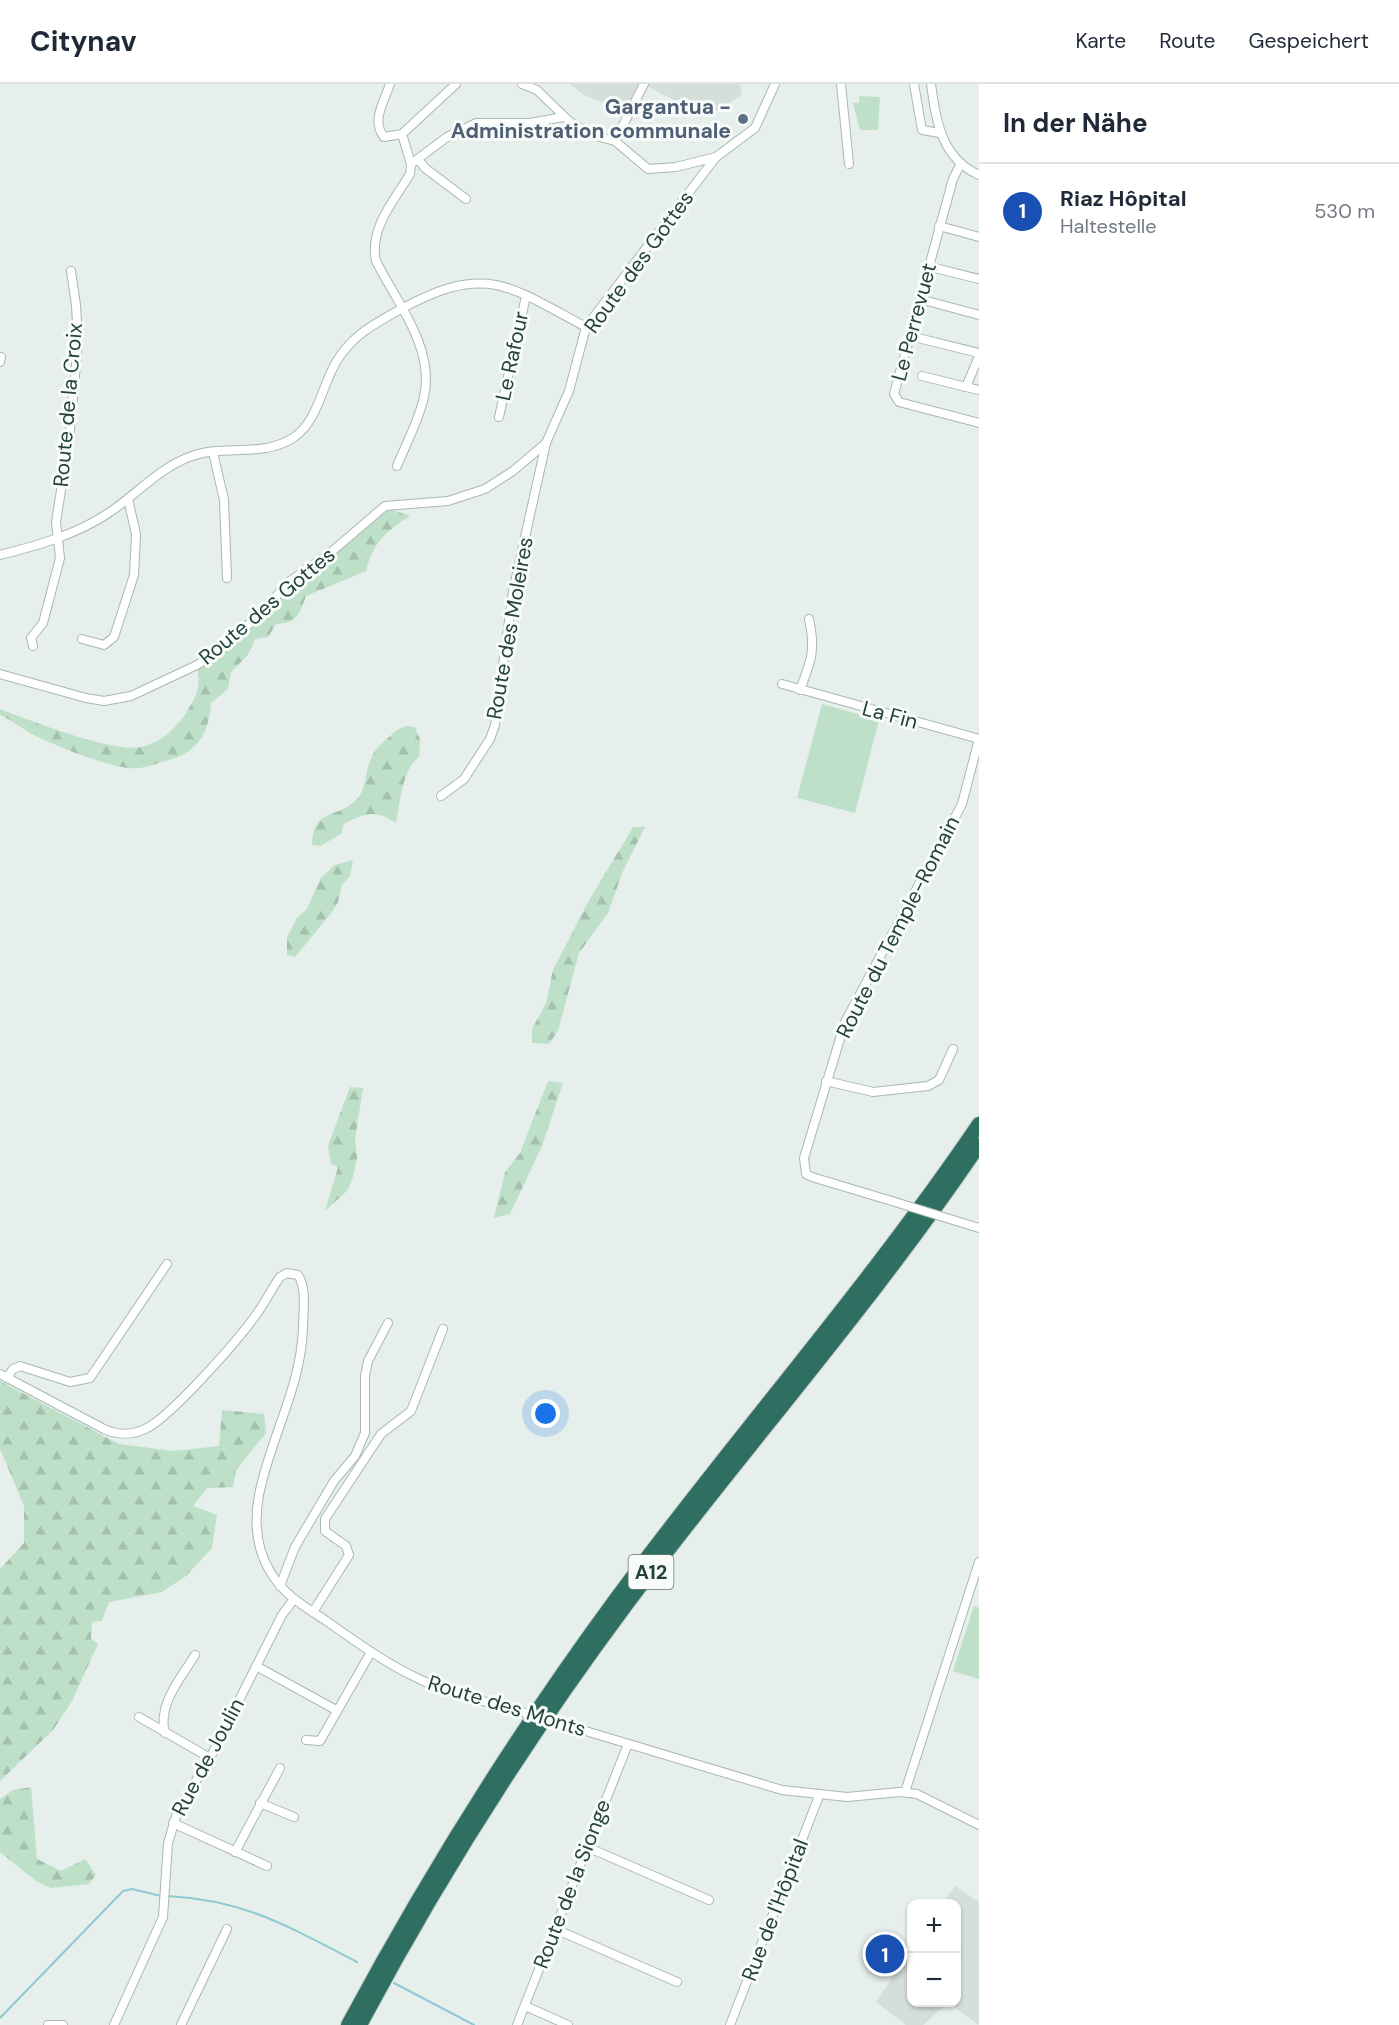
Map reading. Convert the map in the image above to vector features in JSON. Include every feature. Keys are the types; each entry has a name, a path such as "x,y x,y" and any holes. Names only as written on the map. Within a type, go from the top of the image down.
{"highway":[{"name":"A12","path":"348,2025 461,1825 573,1657 652,1552 875,1267 979,1124"},
{"name":"A12","path":"360,2025 460,1848 583,1664 661,1559 884,1274 979,1145"},
{"path":"342,2025 368,1977 385,1956"}],"street":[{"path":"390,84 377,122 378,130 384,137 402,134 456,84"},
{"path":"522,84 537,90 563,117 589,134 615,141 648,169 676,167 716,158"},
{"path":"615,141 645,84"},
{"name":"Route des Gottes","path":"0,674 85,698 104,701 131,696 197,665 225,646 261,613 290,581 330,553 385,506 448,501 485,489 513,471 546,443 569,391 586,327 716,158 755,128 775,84"},
{"path":"841,84 849,164"},
{"path":"914,84 922,130 940,133"},
{"path":"931,84 940,133 945,145 961,163 979,175"},
{"path":"398,466 424,398 426,377 424,354 376,261 374,248 379,226 415,162 447,137 476,123 530,123 563,117"},
{"path":"402,134 415,162 466,199"},
{"name":"Le Perrevuet","path":"961,163 953,179 939,226 894,394 899,402 979,423"},
{"path":"939,226 979,237"},
{"path":"935,268 979,279"},
{"name":"Route de la Croix","path":"33,646 31,638 43,623 60,558 56,522 69,440 78,343 71,271"},
{"path":"0,555 58,539 97,520 128,500 167,468 193,455 263,450 280,445 296,436 311,417 337,361 364,329 443,289 484,282 526,296 586,327"},
{"name":"Le Rafour","path":"499,417 526,296"},
{"path":"927,302 979,315"},
{"path":"918,338 979,355 966,387"},
{"path":"922,376 979,390"},
{"name":"Route des Moleires","path":"441,796 464,779 485,747 495,725 513,591 546,443"},
{"path":"213,452 224,500 227,578"},
{"path":"82,639 104,645 114,637 134,575 136,534 128,500"},
{"path":"800,690 813,655 809,619"},
{"name":"La Fin","path":"782,684 979,739"},
{"name":"Route du Temple-Romain","path":"979,739 962,804 845,1022 804,1158 806,1174 979,1228"},
{"path":"826,1081 873,1092 928,1086 939,1080 953,1049"},
{"name":"Route des Monts","path":"167,1264 90,1377 70,1382 20,1366 4,1376 108,1431 124,1434 144,1430 166,1414 243,1331 280,1277 287,1273 298,1275 302,1283 303,1297 300,1361 263,1479 256,1521 262,1555 280,1586 294,1599 371,1652 434,1685 782,1790 819,1796 847,1797 905,1792 916,1794 979,1825"},
{"path":"280,1586 295,1547 334,1481 355,1456 364,1433 365,1376 368,1361 388,1323"},
{"path":"313,1612 349,1555 344,1544 325,1531 325,1519 381,1434 411,1411 443,1329"},
{"path":"905,1792 979,1562"},
{"name":"Rue de Joulin","path":"114,2025 161,1924 168,1843 182,1801 210,1758 282,1615 294,1599"},
{"path":"306,1740 320,1741 371,1652"},
{"path":"165,1733 162,1720 166,1705 195,1655"},
{"path":"256,1666 336,1710"},
{"path":"139,1717 210,1758"},
{"name":"Route de la Sionge","path":"517,2025 628,1743"},
{"path":"235,1851 280,1768"},
{"name":"Rue de l'Hôpital","path":"730,2025 819,1796"},
{"path":"261,1803 294,1817"},
{"path":"173,1823 267,1866"},
{"path":"587,1847 709,1900"},
{"path":"181,2025 227,1929"},
{"path":"555,1929 677,1982"},
{"path":"525,2006 568,2025"},
{"path":"48,2025 63,2025"}],"shaded area":[{"path":"570,84 740,84 742,95 711,114 699,113 647,86 628,112 584,95"},
{"path":"955,1886 979,1902 979,2025 954,2007 961,2007 961,1899 946,1899"},
{"path":"907,1956 907,2007 943,2007 923,2025 906,2025 876,2002"}],"green space":[{"path":"859,96 880,97 878,130 860,130 853,103 859,103"},
{"path":"384,507 410,516 394,527 377,545 366,571 306,596 299,613 293,620 276,624 268,637 255,639 248,655 231,672 228,689 211,703 208,722 201,738 196,745 182,755 145,767 117,766 52,744 0,715 0,709 91,741 111,745 128,748 154,743 175,727 192,703 198,686 197,665 225,646 288,583"},
{"path":"822,704 879,720 855,813 797,798"},
{"path":"407,726 415,727 420,739 419,757 405,778 396,823 376,814 364,815 344,824 341,834 320,846 312,845 313,833 320,820 346,807 360,796 369,764 379,746 397,730"},
{"path":"633,827 645,827 623,871 608,913 579,953 558,1031 549,1044 532,1043 532,1029 546,1003 553,970 588,902"},
{"path":"353,860 350,876 342,885 338,902 332,912 295,957 287,955 287,937 297,918 307,909 321,878 335,865"},
{"path":"548,1081 563,1083 542,1146 510,1214 494,1218 505,1172 520,1153"},
{"path":"350,1087 363,1088 355,1139 357,1157 354,1174 348,1190 325,1211 338,1167 331,1164 328,1146"},
{"path":"0,1381 119,1444 174,1451 219,1446 222,1410 264,1414 266,1433 236,1470 233,1487 207,1488 193,1506 217,1515 212,1548 186,1576 162,1592 109,1602 102,1621 92,1622 91,1639 98,1644 72,1701 53,1730 0,1781 0,1569 24,1543 24,1506 0,1449"},
{"path":"974,1606 979,1608 979,1679 953,1671"},
{"path":"31,1787 37,1859 61,1871 85,1859 96,1875 89,1884 51,1888 36,1881 0,1852 0,1799 13,1790"}],"waterway":[{"path":"0,2018 123,1891 132,1889 161,1896"},
{"path":"167,1896 220,1903 244,1909 288,1927 357,1962"},
{"path":"394,1983 474,2025"}],"place":[{"name":"Gargantua - Administration communale","path":"743,119"},
{"name":"Riaz Hôpital","path":"885,1954"}]}
